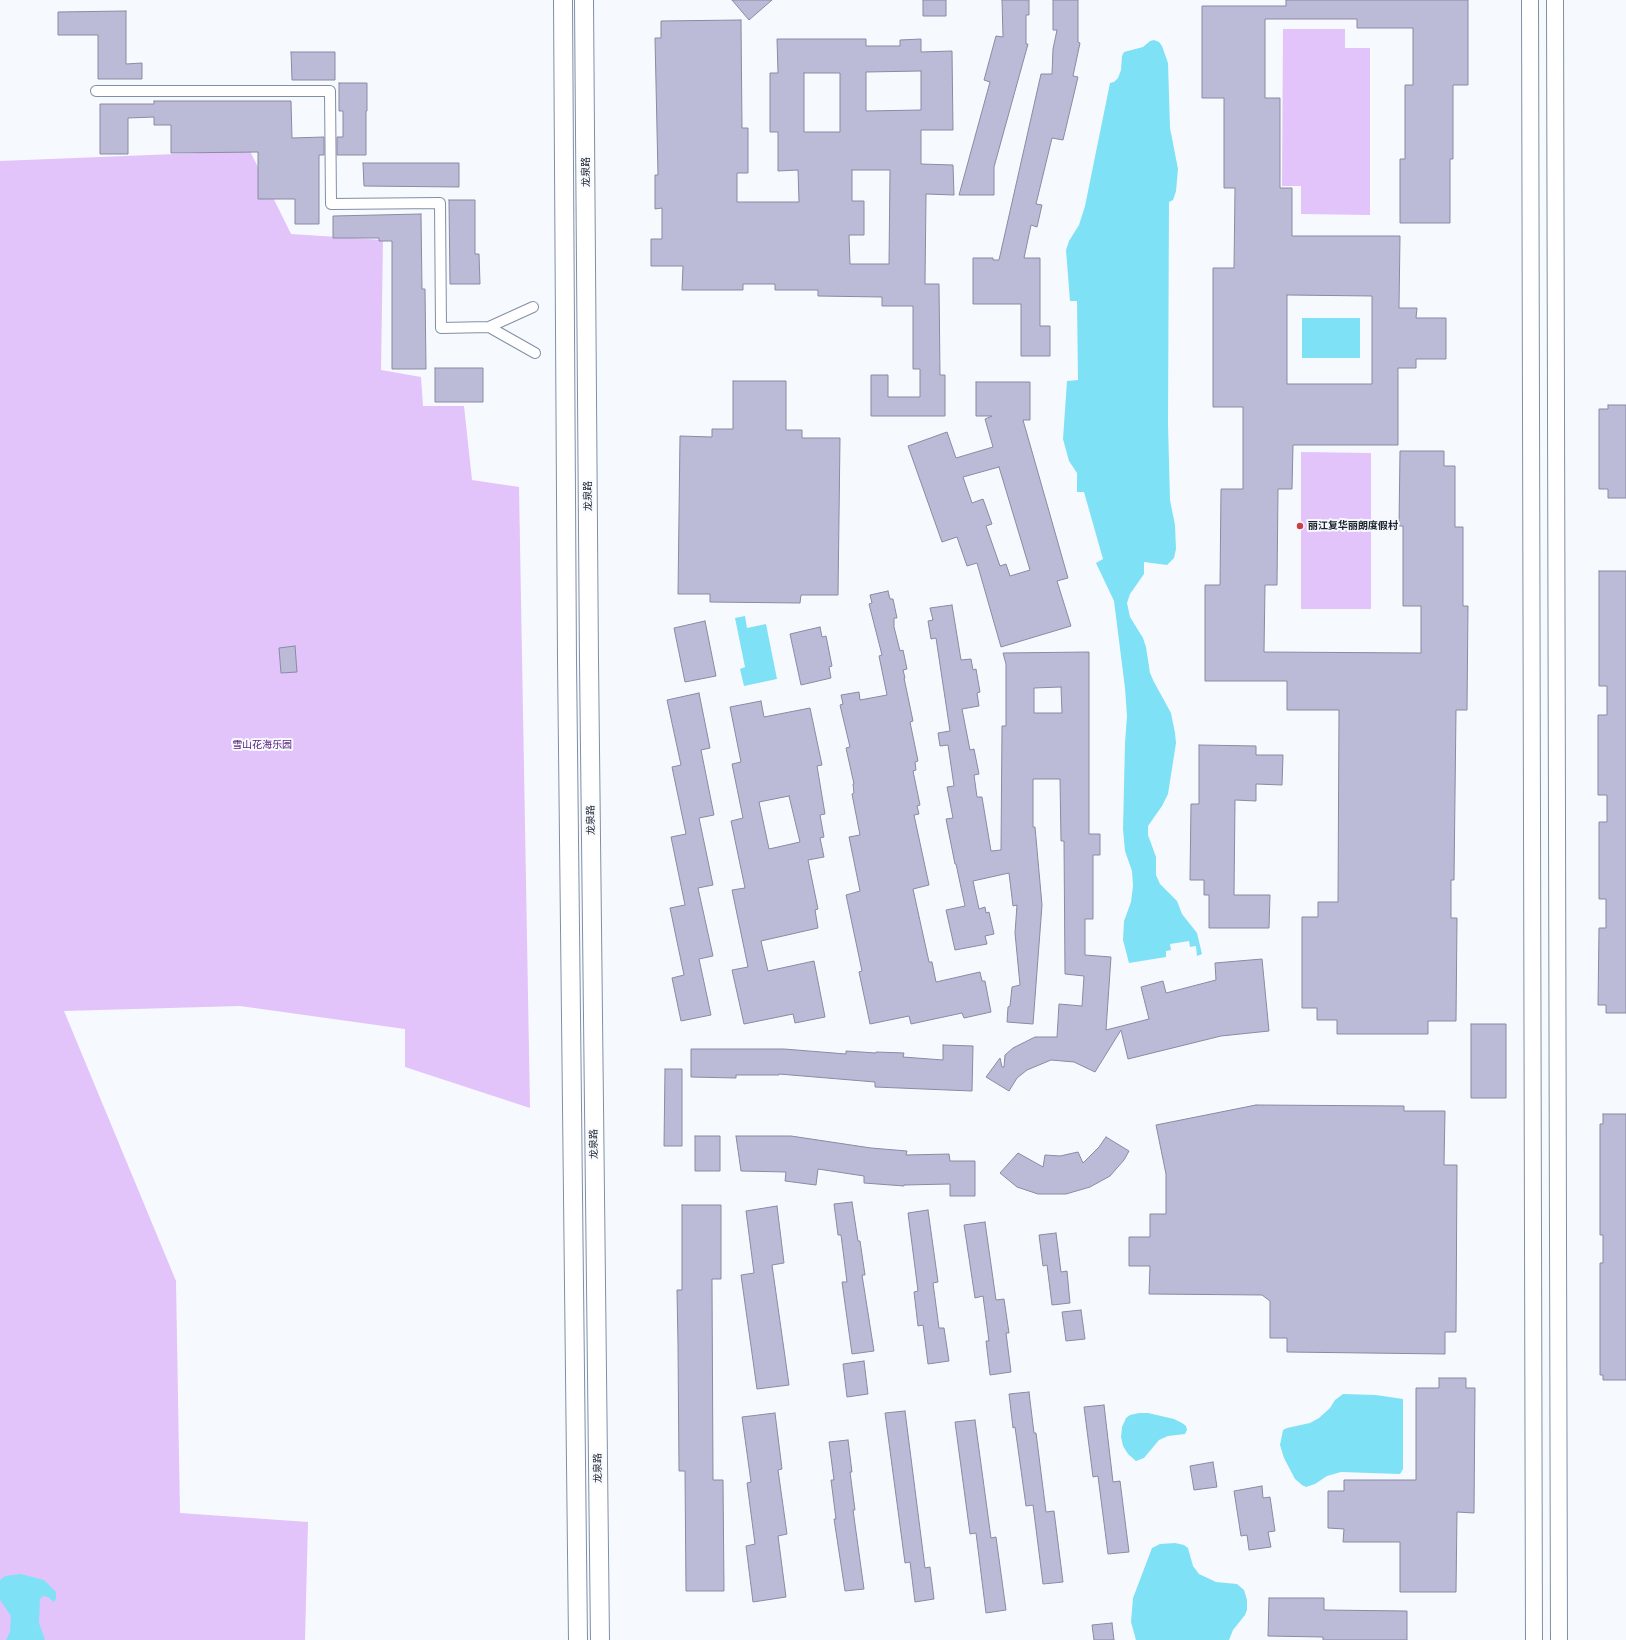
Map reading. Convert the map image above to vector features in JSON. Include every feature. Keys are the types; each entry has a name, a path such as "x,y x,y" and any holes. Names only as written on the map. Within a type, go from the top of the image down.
{"main road":[{"path":"562,0 567,660 578,1640"},
{"name":"龙泉路","path":"584,0 589,652 600,1640"}],"street":[{"path":"1530,0 1534,1640"},
{"path":"1555,0 1559,1640"},
{"path":"96,91 330,91 331,204 440,203 441,328 489,327 533,307"},
{"path":"489,327 535,353"}],"green space":[{"path":"1283,29 1345,29 1345,48 1370,48 1370,215 1301,214 1301,186 1282,186"},
{"name":"雪山花海乐园","path":"250,151 291,234 383,240 381,370 421,377 423,406 464,406 472,480 519,487 530,1108 405,1067 405,1029 240,1006 64,1011 176,1281 180,1513 308,1522 305,1640 0,1640 0,161"},
{"path":"1301,452 1371,453 1371,609 1301,609"}],"water":[{"path":"1154,40 1159,42 1162,46 1168,63 1170,128 1178,169 1176,191 1173,200 1169,202 1168,424 1170,500 1175,525 1176,549 1174,558 1167,565 1144,562 1144,574 1130,594 1127,603 1130,617 1143,638 1146,647 1150,673 1171,713 1175,733 1176,743 1168,794 1162,806 1148,826 1148,835 1156,857 1156,875 1160,884 1177,901 1182,914 1197,933 1202,954 1197,956 1196,946 1190,947 1189,941 1170,944 1171,950 1166,951 1166,957 1129,963 1123,940 1124,921 1131,902 1133,886 1132,871 1125,851 1123,829 1127,716 1125,688 1114,601 1096,563 1103,559 1084,492 1077,492 1077,473 1069,461 1063,439 1067,381 1078,380 1077,301 1070,301 1066,250 1069,241 1079,225 1085,206 1110,83 1114,82 1118,78 1124,52 1143,47 1150,41"},
{"path":"1302,318 1360,318 1360,358 1302,358"},
{"path":"745,616 747,628 766,624 777,679 744,686 740,669 745,667 735,618"},
{"path":"1343,1394 1376,1395 1403,1399 1403,1469 1400,1474 1341,1472 1327,1476 1315,1484 1306,1487 1295,1479 1284,1458 1280,1445 1283,1430 1310,1423 1319,1418 1330,1408 1335,1400"},
{"path":"1148,1413 1174,1419 1186,1426 1187,1430 1185,1434 1168,1436 1159,1440 1144,1458 1136,1461 1128,1454 1123,1446 1121,1437 1122,1427 1126,1418 1130,1415"},
{"path":"1175,1543 1184,1545 1188,1548 1193,1566 1199,1574 1216,1582 1237,1584 1244,1590 1247,1600 1247,1610 1245,1615 1233,1630 1229,1640 1136,1640 1131,1622 1133,1598 1152,1548 1160,1544"},
{"path":"21,1574 44,1580 56,1592 56,1599 54,1602 48,1597 43,1596 40,1599 39,1623 45,1640 6,1640 10,1632 11,1616 0,1600 0,1580 5,1576"}],"building":[{"path":"732,0 772,0 749,20"},
{"path":"923,0 946,0 946,16 923,16"},
{"path":"1002,0 1029,0 1029,15 1026,15 1026,44 1028,44 994,167 994,195 959,195 990,82 984,80 996,36 1003,37"},
{"path":"1053,0 1078,0 1078,42 1080,43 1073,76 1078,77 1063,140 1052,138 1036,204 1042,205 1037,227 1031,225 1024,258 1040,258 1040,326 1050,326 1050,356 1021,356 1021,304 973,304 973,258 993,258 993,260 999,260 1041,74 1052,74 1053,49 1057,30 1053,30"},
{"path":"1286,0 1468,0 1468,85 1453,85 1453,159 1450,159 1450,223 1400,223 1400,159 1405,159 1405,85 1413,85 1413,28 1357,28 1357,19 1265,19 1265,98 1280,98 1280,188 1292,188 1292,236 1400,236 1399,308 1417,308 1416,318 1446,318 1446,359 1416,359 1416,368 1398,368 1398,445 1293,445 1292,489 1278,489 1277,585 1265,585 1264,652 1421,653 1421,606 1403,606 1403,526 1399,526 1400,451 1444,451 1444,466 1455,466 1455,527 1463,527 1463,606 1468,606 1467,710 1456,710 1454,880 1451,880 1451,918 1457,918 1456,1021 1428,1021 1428,1034 1337,1034 1337,1020 1317,1020 1317,1008 1302,1008 1302,917 1318,917 1318,902 1338,902 1339,710 1287,710 1287,681 1205,681 1205,585 1220,585 1221,489 1243,489 1243,407 1213,407 1213,268 1234,268 1235,188 1224,188 1224,98 1202,98 1202,6 1286,6","holes":["1287,295 1372,296 1372,384 1287,384"]},
{"path":"126,11 126,64 142,63 142,79 98,79 98,35 58,35 58,12"},
{"path":"741,20 742,128 748,128 748,173 737,173 737,202 799,202 798,170 778,171 778,132 770,132 770,73 778,73 777,39 866,39 866,46 900,46 900,40 921,39 921,52 952,51 953,130 921,130 921,164 953,165 954,195 926,194 925,284 939,284 940,375 945,375 945,416 871,416 871,375 888,375 888,397 920,397 920,369 913,369 913,306 882,306 882,297 818,296 818,290 775,290 775,284 743,284 743,290 682,290 683,266 651,266 651,239 662,239 662,208 655,209 655,175 658,175 655,38 661,38 661,21","holes":["921,71 921,110 866,111 866,72","804,73 840,73 840,132 804,132","852,170 890,170 889,264 850,264 849,235 864,235 864,201 852,201"]},
{"path":"291,52 335,52 335,80 292,80"},
{"path":"339,83 367,83 366,155 337,155 337,137 343,137 343,111 339,111"},
{"path":"154,101 291,101 292,138 324,137 324,155 319,155 319,224 295,224 295,199 258,199 258,152 171,153 171,125 154,125 154,117 128,118 128,154 100,154 100,104 154,104"},
{"path":"363,163 459,163 459,187 364,186"},
{"path":"449,200 475,200 475,254 479,254 480,284 450,284"},
{"path":"421,214 422,289 425,289 426,369 392,369 392,241 379,241 379,238 333,238 333,216"},
{"path":"435,368 483,368 483,402 435,402"},
{"path":"733,381 786,381 786,430 802,430 802,438 840,438 838,595 801,595 800,603 710,602 710,594 678,594 680,436 712,437 712,429 733,429"},
{"path":"976,382 1030,382 1030,420 1023,420 1068,578 1057,581 1071,626 1001,647 977,563 967,566 957,537 942,542 908,446 947,432 956,458 993,447 985,419 992,416 976,416","holes":["999,467 1030,570 1010,576 1006,564 1000,566 986,526 992,524 983,499 972,503 963,477"]},
{"path":"1608,405 1626,405 1626,498 1608,498 1608,489 1599,489 1599,409 1608,409"},
{"path":"1599,571 1626,571 1626,1013 1606,1013 1606,1005 1598,1005 1599,928 1606,928 1606,899 1599,899 1599,822 1607,822 1607,795 1598,795 1598,715 1607,715 1607,686 1599,686"},
{"path":"888,591 890,599 893,599 897,618 894,618 894,627 900,651 903,650 907,669 903,670 913,721 910,722 918,761 915,762 916,770 913,771 920,805 917,806 919,814 914,815 929,885 913,889 929,962 932,962 936,982 980,972 982,981 985,981 991,1012 964,1018 962,1013 911,1024 909,1016 870,1024 859,972 862,971 846,895 860,891 849,837 860,835 852,794 854,793 854,784 846,748 850,747 840,705 843,704 841,695 859,692 860,700 887,695 879,656 882,655 869,604 872,603 870,595"},
{"path":"952,605 961,660 971,659 973,670 976,669 980,692 977,693 979,706 962,709 970,750 974,749 979,774 974,775 977,797 982,797 991,851 1001,850 1002,726 1006,726 1006,664 1003,653 1089,652 1089,834 1100,834 1100,855 1093,855 1093,919 1085,919 1085,955 1111,957 1106,1030 1149,1019 1141,987 1163,981 1166,993 1216,980 1215,963 1262,959 1269,1031 1221,1036 1128,1059 1121,1030 1095,1072 1074,1062 1051,1060 1027,1070 1017,1078 1009,1091 986,1077 1000,1058 1002,1067 1004,1067 1005,1055 1013,1048 1035,1037 1057,1037 1059,1004 1082,1006 1084,976 1065,974 1064,841 1061,841 1060,779 1033,779 1033,827 1035,827 1042,905 1033,1024 1007,1022 1012,987 1020,985 1015,933 1017,905 1013,906 1009,873 973,881 979,909 985,907 986,913 989,912 994,934 985,936 987,944 955,950 946,910 965,906 946,819 953,818 947,787 954,786 948,745 940,746 938,733 950,731 936,638 931,639 928,621 933,620 930,608","holes":["1061,687 1062,713 1034,713 1034,688"]},
{"path":"705,621 716,676 685,682 674,628"},
{"path":"820,627 822,637 826,636 832,666 829,667 831,678 801,685 790,634"},
{"path":"295,646 297,672 281,673 279,648"},
{"path":"699,693 710,748 701,750 714,815 699,818 713,885 698,888 713,956 699,959 711,1015 681,1021 672,978 684,975 670,908 685,905 671,837 686,834 672,767 681,765 667,700"},
{"path":"761,701 764,717 810,708 822,765 817,766 825,814 820,815 824,837 820,838 824,857 808,860 818,909 815,910 818,928 761,941 768,971 814,961 825,1017 795,1023 793,1014 744,1024 732,970 748,967 732,890 745,888 731,821 743,818 732,764 741,762 730,707","holes":["789,796 800,842 769,849 759,802"]},
{"path":"1199,745 1256,746 1256,755 1283,755 1282,785 1256,784 1256,801 1235,800 1234,895 1270,895 1269,928 1209,928 1209,895 1204,895 1204,880 1190,880 1191,804 1199,804"},
{"path":"1471,1024 1506,1024 1506,1098 1471,1098"},
{"path":"943,1045 973,1046 972,1091 875,1087 875,1082 779,1074 736,1075 736,1078 691,1077 691,1049 784,1049 846,1054 846,1051 904,1053 903,1057 943,1060"},
{"path":"665,1069 682,1069 682,1146 664,1146"},
{"path":"1256,1105 1404,1106 1404,1111 1445,1111 1444,1165 1457,1165 1456,1332 1445,1332 1445,1354 1287,1352 1287,1338 1270,1338 1270,1301 1262,1295 1149,1294 1150,1266 1129,1266 1129,1237 1150,1237 1150,1214 1166,1214 1166,1174 1156,1125"},
{"path":"1603,1114 1626,1114 1626,1380 1603,1380 1603,1375 1600,1375 1600,1263 1603,1263 1603,1235 1600,1235 1600,1124 1603,1124"},
{"path":"695,1136 720,1136 720,1171 695,1171"},
{"path":"736,1136 791,1136 871,1148 907,1151 906,1155 949,1154 950,1161 975,1161 975,1196 950,1196 950,1184 904,1186 864,1183 864,1176 818,1169 816,1185 785,1181 786,1172 741,1171"},
{"path":"1106,1137 1129,1151 1124,1160 1110,1176 1090,1187 1066,1194 1038,1194 1017,1187 1000,1173 1018,1153 1043,1167 1045,1155 1060,1156 1078,1152 1083,1163 1099,1147"},
{"path":"852,1202 858,1241 860,1241 865,1275 862,1275 874,1351 852,1354 842,1282 847,1282 841,1235 838,1235 834,1204"},
{"path":"682,1205 721,1205 721,1279 712,1279 713,1480 723,1480 724,1591 686,1591 685,1471 679,1471 677,1290 682,1290"},
{"path":"777,1206 784,1263 772,1265 789,1385 757,1389 741,1275 754,1273 746,1211"},
{"path":"928,1210 938,1282 933,1283 939,1328 944,1328 949,1361 928,1364 923,1325 918,1326 914,1292 918,1291 908,1213"},
{"path":"985,1222 996,1300 1004,1299 1009,1333 1006,1333 1011,1372 990,1375 986,1341 989,1341 983,1296 975,1298 964,1225"},
{"path":"1056,1233 1061,1272 1067,1271 1070,1303 1052,1305 1047,1265 1043,1266 1039,1235"},
{"path":"1081,1310 1085,1339 1066,1341 1062,1312"},
{"path":"864,1361 868,1394 847,1397 843,1364"},
{"path":"1439,1378 1466,1378 1466,1388 1475,1388 1474,1513 1457,1512 1456,1592 1400,1592 1400,1542 1343,1542 1344,1529 1328,1528 1328,1491 1344,1491 1344,1480 1416,1480 1416,1388 1439,1388"},
{"path":"1029,1392 1046,1512 1054,1511 1063,1582 1043,1584 1033,1505 1026,1506 1009,1394"},
{"path":"1104,1405 1113,1482 1120,1481 1129,1552 1108,1554 1098,1476 1093,1477 1084,1407"},
{"path":"905,1411 925,1568 930,1567 934,1599 915,1602 910,1562 905,1563 885,1413"},
{"path":"775,1413 782,1469 778,1470 787,1534 778,1536 786,1597 753,1602 746,1546 755,1544 747,1483 751,1482 742,1417"},
{"path":"975,1420 991,1538 996,1537 1006,1610 986,1613 976,1533 970,1534 955,1422"},
{"path":"848,1440 855,1510 853,1510 864,1589 845,1591 834,1519 836,1519 831,1480 834,1480 829,1442"},
{"path":"1213,1462 1217,1487 1194,1490 1190,1466"},
{"path":"1262,1486 1263,1498 1270,1497 1275,1531 1268,1532 1271,1547 1249,1550 1247,1535 1241,1536 1234,1491"},
{"path":"1269,1598 1324,1598 1324,1610 1407,1611 1407,1640 1323,1640 1323,1637 1268,1636"},
{"path":"1112,1623 1114,1640 1094,1640 1092,1625"}],"place":[{"name":"丽江复华丽朗度假村","path":"1300,526"}]}
